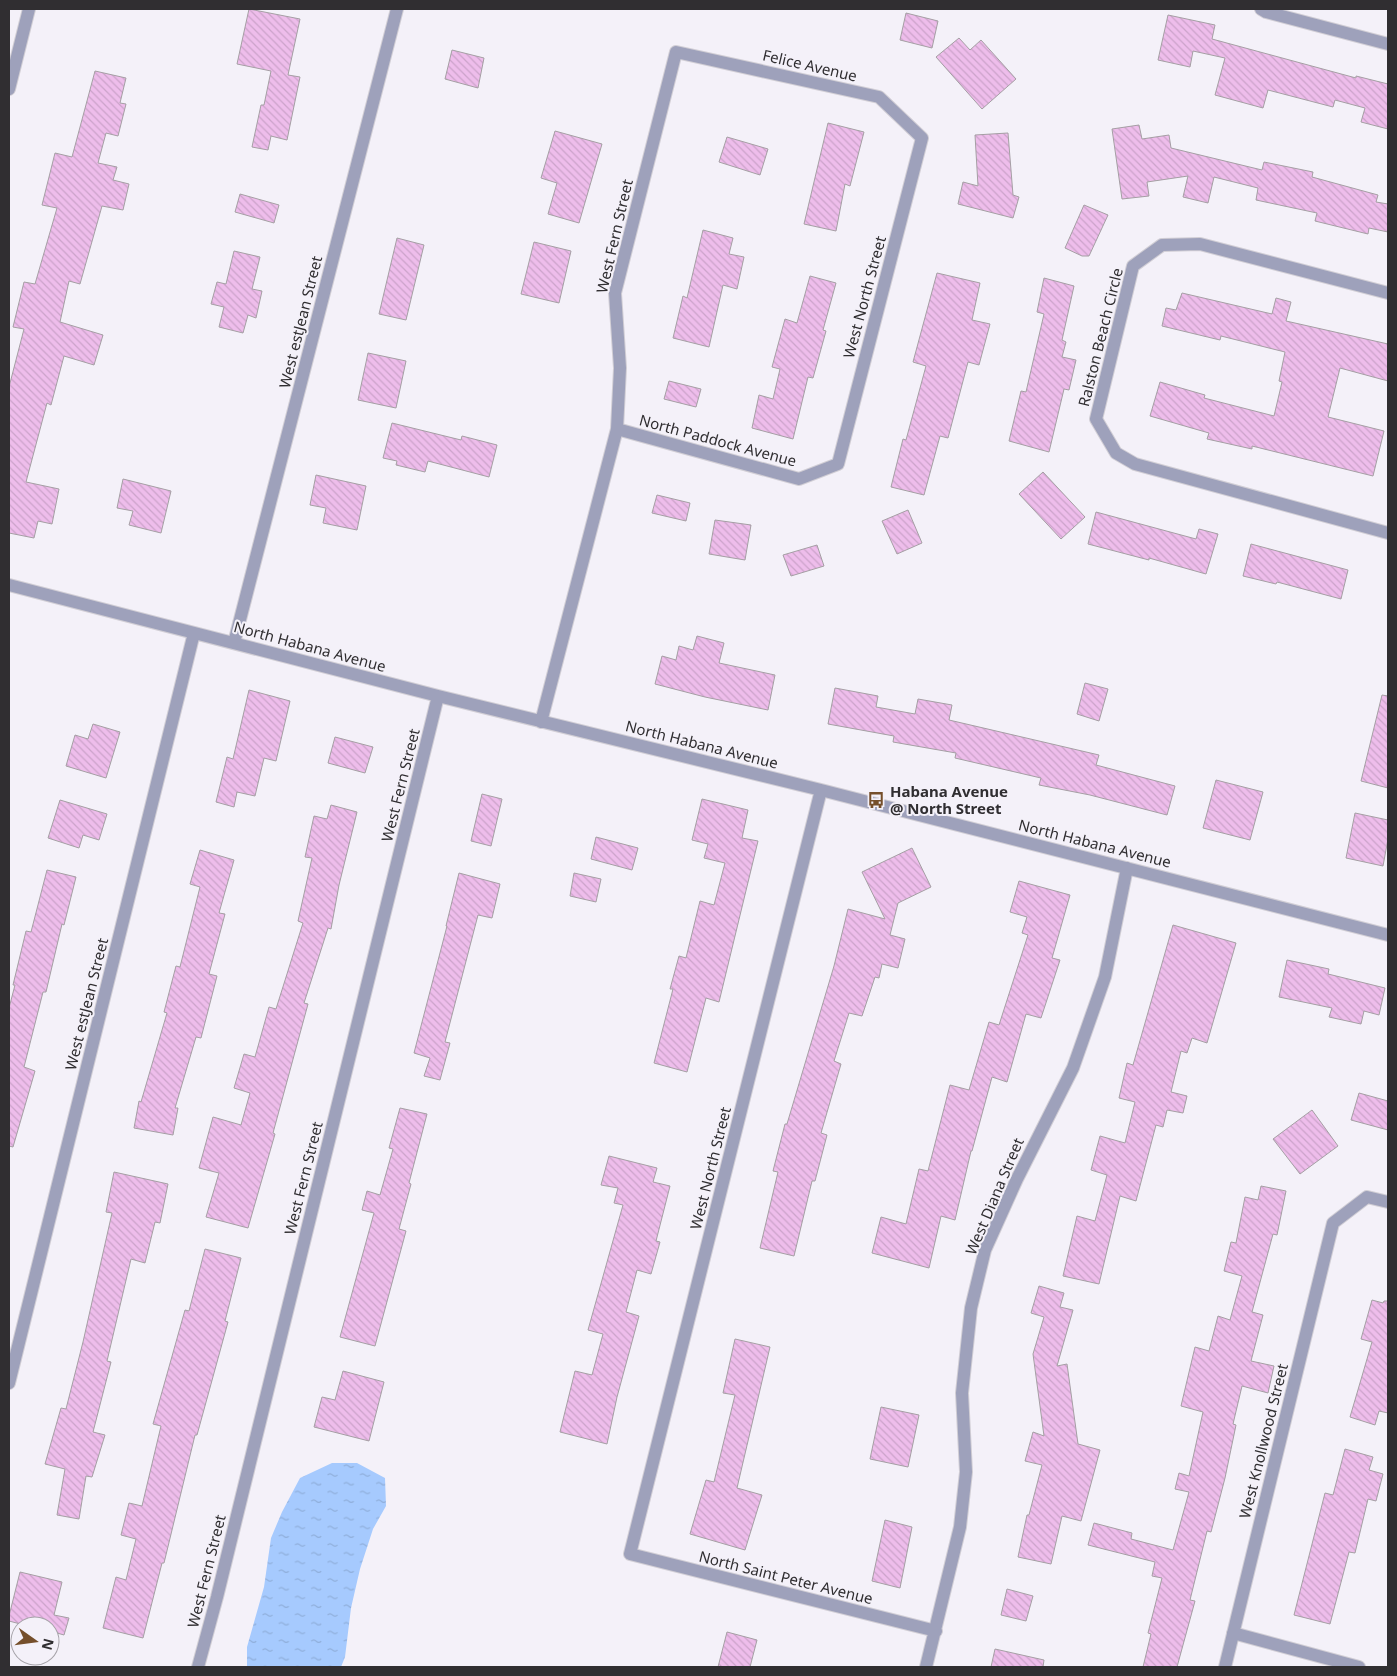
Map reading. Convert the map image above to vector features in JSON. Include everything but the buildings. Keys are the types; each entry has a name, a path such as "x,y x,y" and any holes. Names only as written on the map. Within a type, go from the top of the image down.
{"street":[{"path":"9,89 29,9"},
{"name":"West estJean Street","path":"234,643 398,9"},
{"path":"1261,9 1266,12 1388,44"},
{"name":"Felice Avenue","path":"676,52 879,97 922,138"},
{"name":"West Fern Street","path":"541,722 617,429 620,368 615,293 676,52"},
{"name":"West North Street","path":"838,464 922,138"},
{"name":"Ralston Beach Circle","path":"1388,293 1200,244 1162,245 1134,266 1096,419 1116,453 1135,464 1388,533"},
{"name":"North Paddock Avenue","path":"617,429 799,479 838,464"},
{"name":"North Habana Avenue","path":"9,585 438,696 821,790 1388,935"},
{"name":"West estJean Street","path":"9,1383 194,633"},
{"name":"West Fern Street","path":"198,1667 217,1597 438,696"},
{"name":"West North Street","path":"630,1554 821,790"},
{"name":"West Diana Street","path":"926,1667 960,1527 966,1472 962,1393 971,1308 983,1260 1016,1179 1073,1068 1105,977 1127,868"},
{"name":"West Knollwood Street","path":"1225,1667 1332,1223 1367,1197 1388,1202"},
{"name":"North Saint Peter Avenue","path":"630,1554 936,1630"},
{"path":"1233,1633 1359,1667"}],"water":[{"path":"332,1463 357,1463 385,1478 386,1506 373,1529 360,1569 351,1608 345,1657 341,1667 247,1667 247,1647 264,1587 271,1538 300,1478"}],"place":[{"name":"Habana Avenue @ North Street","path":"876,800"}]}
